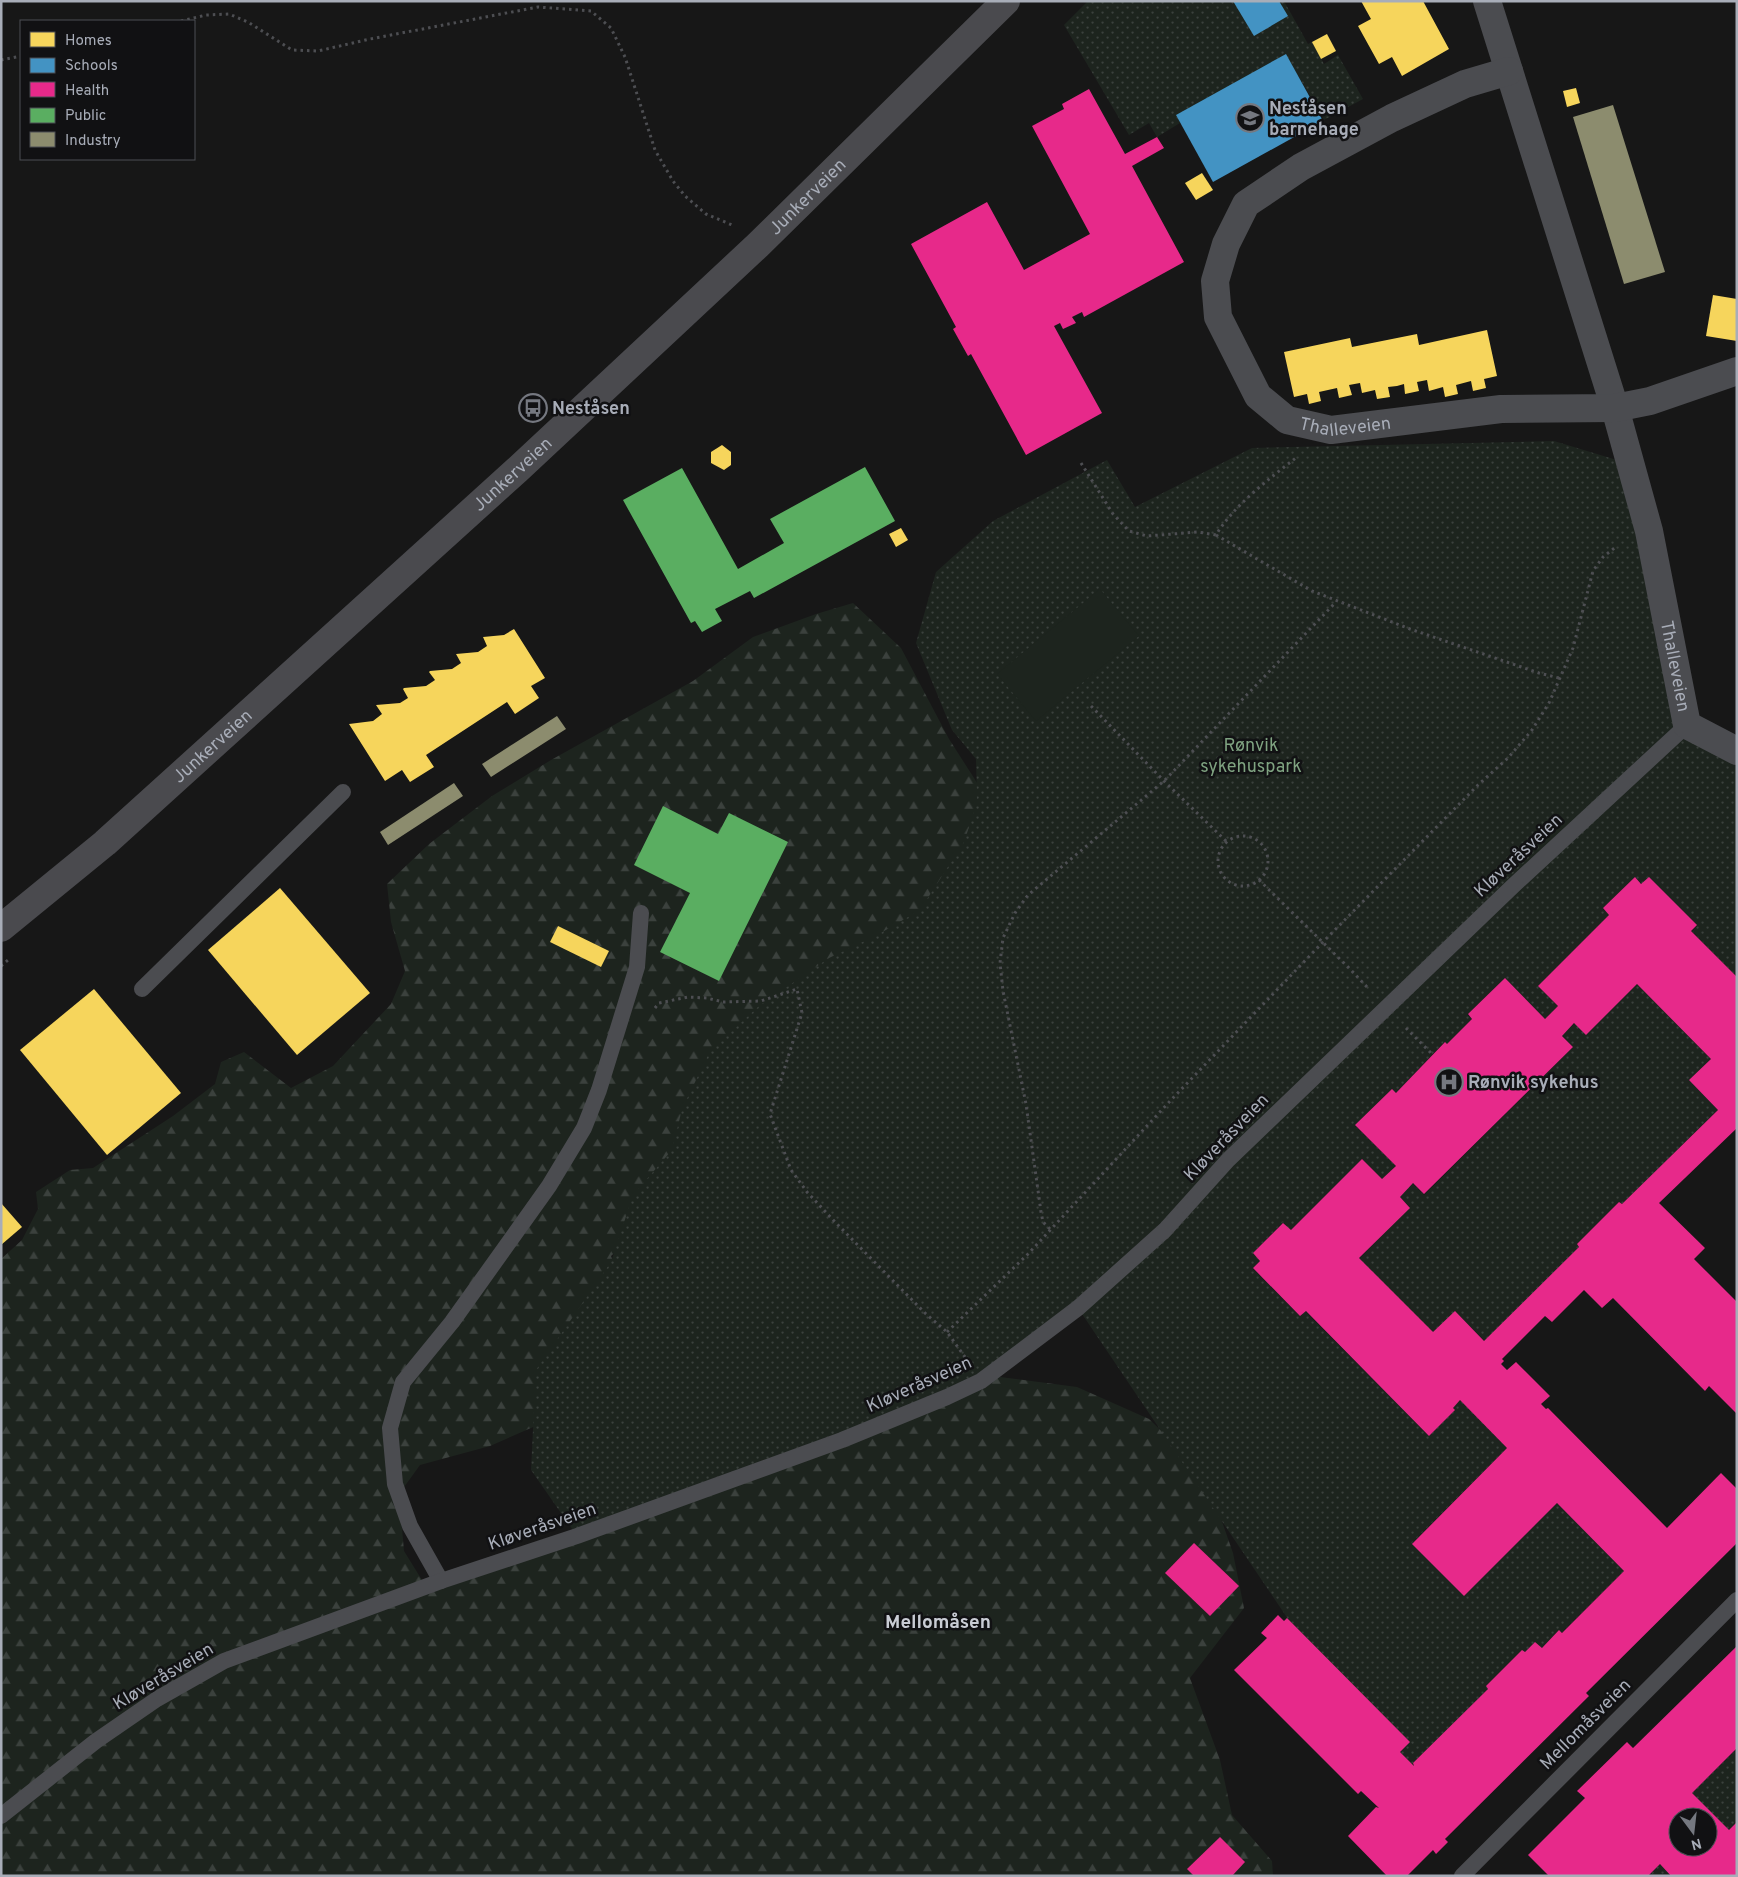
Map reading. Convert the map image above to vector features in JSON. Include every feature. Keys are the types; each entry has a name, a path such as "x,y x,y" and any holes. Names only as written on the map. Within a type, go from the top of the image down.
{"street":[{"name":"Junkerveien","path":"1,928 105,843 517,470 758,245 1006,1"},
{"name":"Thalleveien","path":"1487,1 1615,408 1649,531 1686,725 1737,751"},
{"name":"Thalleveien","path":"1508,71 1465,84 1392,118 1301,167 1246,204 1226,244 1215,281 1218,317 1258,396 1287,420 1331,430 1501,409 1615,408 1650,401 1737,371"}],"lane":[{"name":"Kløveråsveien","path":"1,1816 96,1741 157,1699 224,1661 441,1581 577,1536 842,1440 981,1381 1078,1308 1165,1230 1228,1160 1512,886 1686,725"},
{"path":"142,989 343,792"},
{"path":"441,1581 410,1526 395,1484 390,1428 404,1382 452,1322 549,1186 584,1128 599,1090 637,967 641,913"},
{"name":"Mellomåsveien","path":"1462,1876 1737,1600"}],"path":[{"path":"185,20 206,15 228,14 248,22 292,50 318,51 370,39 538,7 591,11 611,28 625,57 655,150 673,181 685,196 706,214 734,226"},
{"path":"1,60 20,56"},
{"path":"1216,535 1224,522 1267,480 1331,430"},
{"path":"1081,463 1113,514 1129,531 1147,536 1198,532 1216,535 1312,591 1336,602 1540,674 1559,678"},
{"path":"947,1332 1028,1254 1323,942 1478,785 1508,758 1536,724 1549,703 1573,648 1593,571 1602,557 1631,538 1649,531"},
{"path":"1050,1229 1043,1222 1040,1212 1026,1104 1003,991 1000,963 1003,938 1015,912 1028,895 1164,781 1336,602"},
{"path":"1091,706 1227,842"},
{"path":"1241,835 1249,836 1262,844 1268,859 1264,874 1252,885 1234,885 1221,874 1218,856 1221,848 1227,842 1241,835"},
{"path":"1259,880 1369,990"},
{"path":"654,1010 659,1003 688,997 707,998 723,1002 761,1001 797,989 802,1014 770,1114 791,1170 807,1192 835,1222 926,1314 947,1332 981,1381"}],"green space":[{"path":"1088,1 1284,1 1308,44 1312,42 1324,64 1338,55 1363,99 1324,120 1286,55 1177,115 1180,123 1157,137 1149,123 1129,135 1064,25"},
{"name":"Rønvik sykehuspark","path":"1554,441 1630,464 1687,725 1737,751 1737,977 1692,931 1697,926 1649,878 1642,884 1635,877 1603,909 1610,914 1538,986 1558,1006 1545,1019 1505,978 1467,1015 1472,1019 1447,1044 1444,1042 1397,1093 1392,1090 1355,1126 1396,1166 1382,1180 1362,1159 1290,1231 1283,1222 1253,1253 1260,1260 1253,1269 1300,1316 1305,1311 1429,1436 1455,1410 1452,1408 1460,1400 1507,1448 1412,1543 1464,1596 1557,1503 1624,1571 1562,1632 1559,1630 1542,1649 1535,1642 1524,1653 1521,1651 1486,1686 1488,1689 1412,1764 1400,1753 1410,1742 1288,1619 1078,1308 981,1381 577,1536 531,1470 536,1370 611,1262 633,1195 672,1150 682,1109 710,1051 759,1006 829,958 879,934 920,910 964,842 977,803 976,759 952,730 916,643 936,572 993,521 1107,460 1135,507 1252,448"},
{"path":"1100,589 1139,636 1036,721 997,674"},
{"path":"853,603 901,648 949,739 1031,867 611,1256 615,1267 563,1414 490,1446 420,1465 399,1494 404,1551 425,1585 992,1376 1077,1387 1149,1419 1205,1473 1233,1553 1244,1608 1190,1678 1220,1760 1232,1815 1272,1861 1273,1876 1,1876 1,1259 22,1240 38,1209 36,1192 70,1170 93,1168 173,1116 215,1084 221,1062 244,1052 291,1088 333,1066 391,1004 405,971 391,922 387,884 429,844 492,796 551,760 693,681 753,637"},
{"path":"1637,984 1711,1059 1690,1081 1718,1110 1622,1204 1619,1202 1577,1244 1579,1247 1485,1341 1455,1312 1433,1333 1359,1259 1410,1207 1399,1197 1412,1183 1424,1195 1573,1047 1562,1035 1575,1023 1586,1035"},
{"path":"1737,1749 1737,1822 1728,1831 1718,1820 1718,1807 1705,1807 1692,1793"},
{"path":"1660,1864 1671,1876 1649,1876"}],"building: Homes":[{"path":"1361,1 1423,1 1449,49 1402,76 1392,57 1379,64 1358,26 1371,19"},
{"path":"1327,34 1336,51 1321,59 1312,42"},
{"path":"1576,88 1580,103 1567,107 1563,91"},
{"path":"1202,173 1213,190 1196,200 1185,183"},
{"path":"1713,295 1737,299 1737,341 1706,336"},
{"path":"1487,330 1497,376 1484,379 1486,388 1473,391 1471,381 1456,385 1458,394 1445,397 1443,387 1429,391 1427,380 1417,382 1419,391 1405,394 1404,384 1388,387 1390,397 1377,399 1375,390 1362,393 1360,383 1349,385 1352,395 1339,398 1337,388 1319,392 1321,401 1309,404 1307,394 1294,397 1284,352 1350,338 1352,347 1417,334 1419,345"},
{"path":"722,445 731,452 731,465 724,470 711,463 711,452"},
{"path":"901,528 908,540 896,547 889,534"},
{"path":"514,629 545,678 531,686 539,698 515,714 507,702 426,755 434,767 410,782 402,770 385,781 349,724 373,721 382,714 376,705 400,703 408,698 404,688 426,686 435,680 430,671 452,669 461,663 456,654 478,652 487,646 483,637 504,635"},
{"path":"280,888 370,993 297,1055 208,950"},
{"path":"558,926 609,951 601,967 550,942"},
{"path":"94,989 181,1093 107,1155 20,1050"},
{"path":"1,1203 22,1227 1,1245"}],"building: Schools":[{"path":"1233,1 1279,1 1288,16 1254,36"},
{"path":"1286,54 1323,121 1213,182 1176,115"}],"building: Health":[{"path":"1089,89 1125,154 1157,137 1164,148 1132,166 1184,262 1084,317 1082,312 1072,317 1076,323 1063,329 1060,323 1054,326 1102,413 1026,455 971,354 968,356 953,329 956,327 911,244 987,202 1024,270 1090,234 1032,126 1064,109 1062,104"},
{"path":"1635,877 1641,884 1649,877 1697,925 1691,931 1737,977 1737,1128 1659,1203 1705,1248 1694,1259 1737,1302 1737,1414 1709,1386 1705,1391 1613,1298 1602,1308 1584,1290 1552,1322 1545,1316 1502,1359 1504,1361 1501,1364 1507,1370 1516,1362 1550,1396 1541,1404 1546,1409 1548,1408 1667,1528 1721,1473 1737,1489 1737,1543 1586,1693 1589,1696 1445,1839 1448,1842 1436,1854 1433,1850 1407,1876 1387,1876 1348,1836 1376,1807 1379,1808 1361,1791 1358,1794 1234,1670 1267,1638 1261,1633 1278,1615 1284,1621 1287,1618 1410,1742 1400,1752 1414,1766 1413,1763 1488,1689 1486,1686 1522,1650 1525,1652 1535,1642 1542,1648 1559,1630 1562,1633 1624,1571 1557,1503 1464,1596 1412,1544 1507,1448 1460,1400 1453,1408 1455,1410 1429,1436 1306,1311 1300,1316 1253,1268 1260,1261 1253,1253 1283,1223 1291,1230 1362,1159 1382,1179 1396,1166 1355,1125 1392,1089 1396,1093 1445,1042 1447,1044 1472,1019 1468,1014 1505,978 1545,1019 1558,1006 1538,986 1609,915 1603,908","holes":["1637,984 1711,1059 1689,1080 1718,1110 1622,1204 1619,1202 1577,1244 1579,1247 1484,1341 1455,1311 1433,1332 1359,1258 1410,1208 1400,1197 1413,1183 1424,1194 1573,1047 1562,1036 1574,1023 1586,1035"]},
{"path":"1194,1543 1239,1586 1210,1616 1165,1573"},
{"path":"1737,1646 1737,1748 1692,1793 1706,1807 1668,1807 1668,1857 1718,1857 1718,1819 1729,1830 1737,1822 1737,1876 1671,1876 1660,1864 1648,1876 1549,1876 1528,1855 1585,1798 1577,1791 1627,1742 1633,1748"},
{"path":"1220,1837 1245,1862 1232,1876 1194,1876 1187,1869"}],"building: Public":[{"path":"865,467 895,521 754,598 750,591 715,609 722,621 702,632 695,621 691,623 623,500 682,468 738,569 784,543 770,519"},
{"path":"663,806 718,834 729,813 788,842 719,981 660,952 690,893 634,865"}],"building: Industry":[{"path":"1613,105 1665,272 1624,284 1573,117"},
{"path":"557,716 566,729 491,777 482,764"},
{"path":"454,783 463,796 388,845 380,832"}],"place":[{"name":"Neståsen barnehage","path":"1250,118"},
{"name":"Neståsen","path":"533,408"},
{"name":"Rønvik sykehus","path":"1449,1082"}],"district":[{"name":"Mellomåsen","path":"938,1621"}]}
